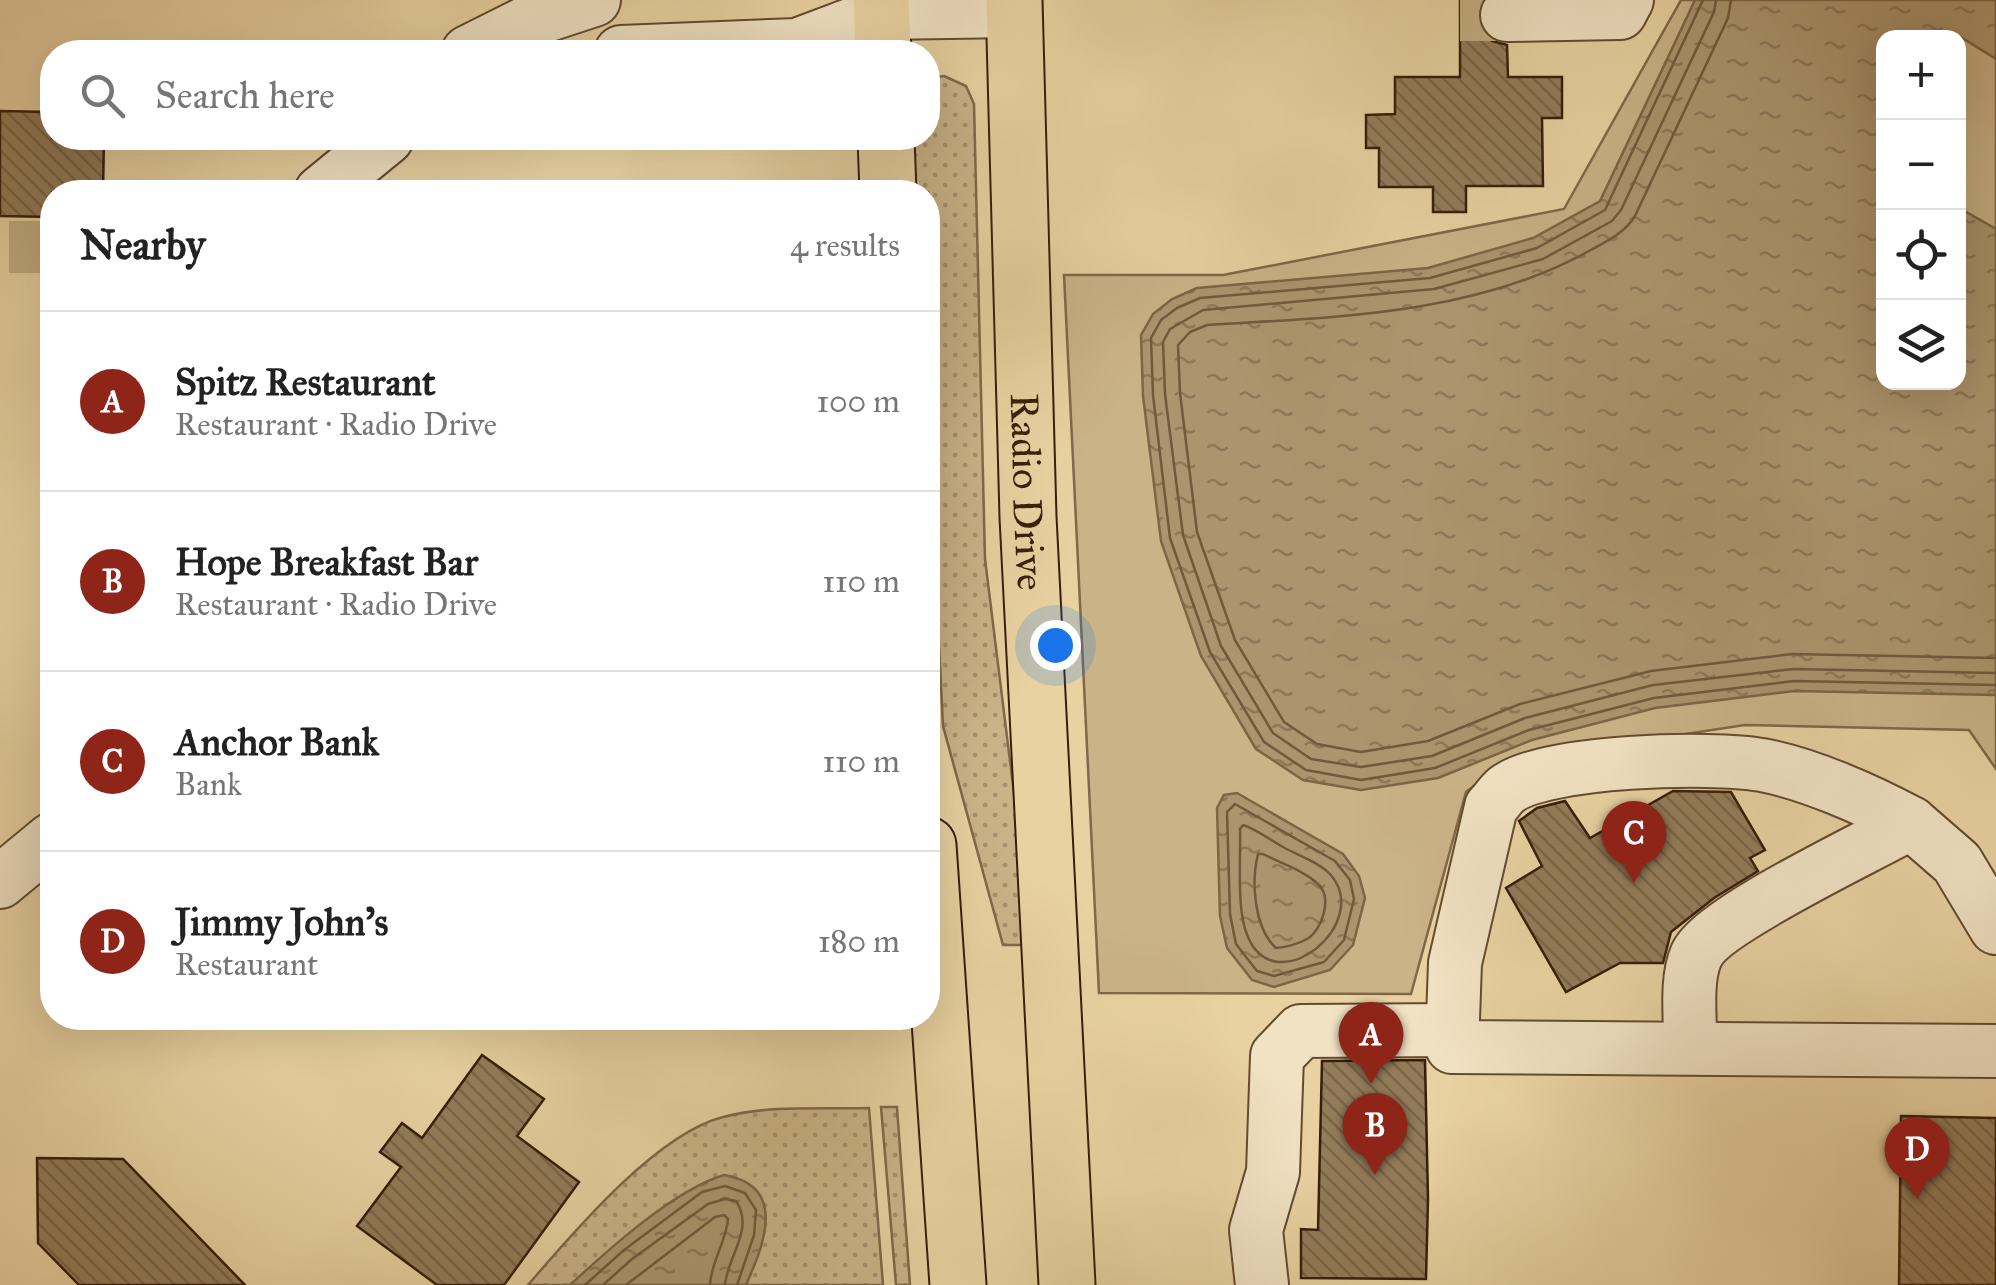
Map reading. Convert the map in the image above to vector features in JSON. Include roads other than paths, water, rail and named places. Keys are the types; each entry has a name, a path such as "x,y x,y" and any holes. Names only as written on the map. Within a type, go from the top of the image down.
{"main road":[{"name":"Radio Drive","path":"1014,6 1028,500 1066,1285"},
{"path":"886,150 888,180"},
{"path":"940,1020 958,1285"},
{"path":"1060,1163 1094,1285"},
{"path":"937,1285 950,1165"}],"street":[{"path":"493,40 530,22 594,0"},
{"path":"1507,14 1620,13 1627,0"},
{"path":"810,40 873,16 1014,6"},
{"path":"337,180 376,150"},
{"path":"1996,928 1957,863 1911,824 1868,800 1764,766 1718,761 1620,763 1548,775 1508,788 1492,807 1455,963 1452,1047 1996,1051"},
{"path":"1690,1048 1694,958 1706,940 1745,914 1911,824"},
{"path":"0,882 40,848"},
{"path":"1262,1285 1256,1230 1273,1172 1277,1056 1301,1032 1453,1030"}],"water":[{"path":"1695,0 1996,0 1996,59 1966,40 1966,30 1876,30 1876,390 1966,390 1966,212 1996,229 1996,695 1794,691 1655,708 1532,740 1438,778 1361,790 1303,780 1256,749 1201,656 1161,541 1143,396 1141,335 1153,314 1172,299 1197,288 1428,268 1533,238 1600,201"},
{"path":"1237,793 1343,854 1359,876 1365,898 1353,945 1330,970 1274,987 1252,980 1227,948 1220,916 1217,808 1224,795"},
{"path":"724,1175 744,1181 757,1191 764,1204 764,1235 746,1285 570,1285 664,1207"}],"tunnel":[{"path":"1460,15 1507,15"},
{"path":"9,247 40,247"}],"place":[{"name":"Anchor Bank","path":"1634,883"},
{"name":"Spitz Restaurant","path":"1371,1084"},
{"name":"Hope Breakfast Bar","path":"1375,1175"},
{"name":"Jimmy John's","path":"1917,1199"}]}
